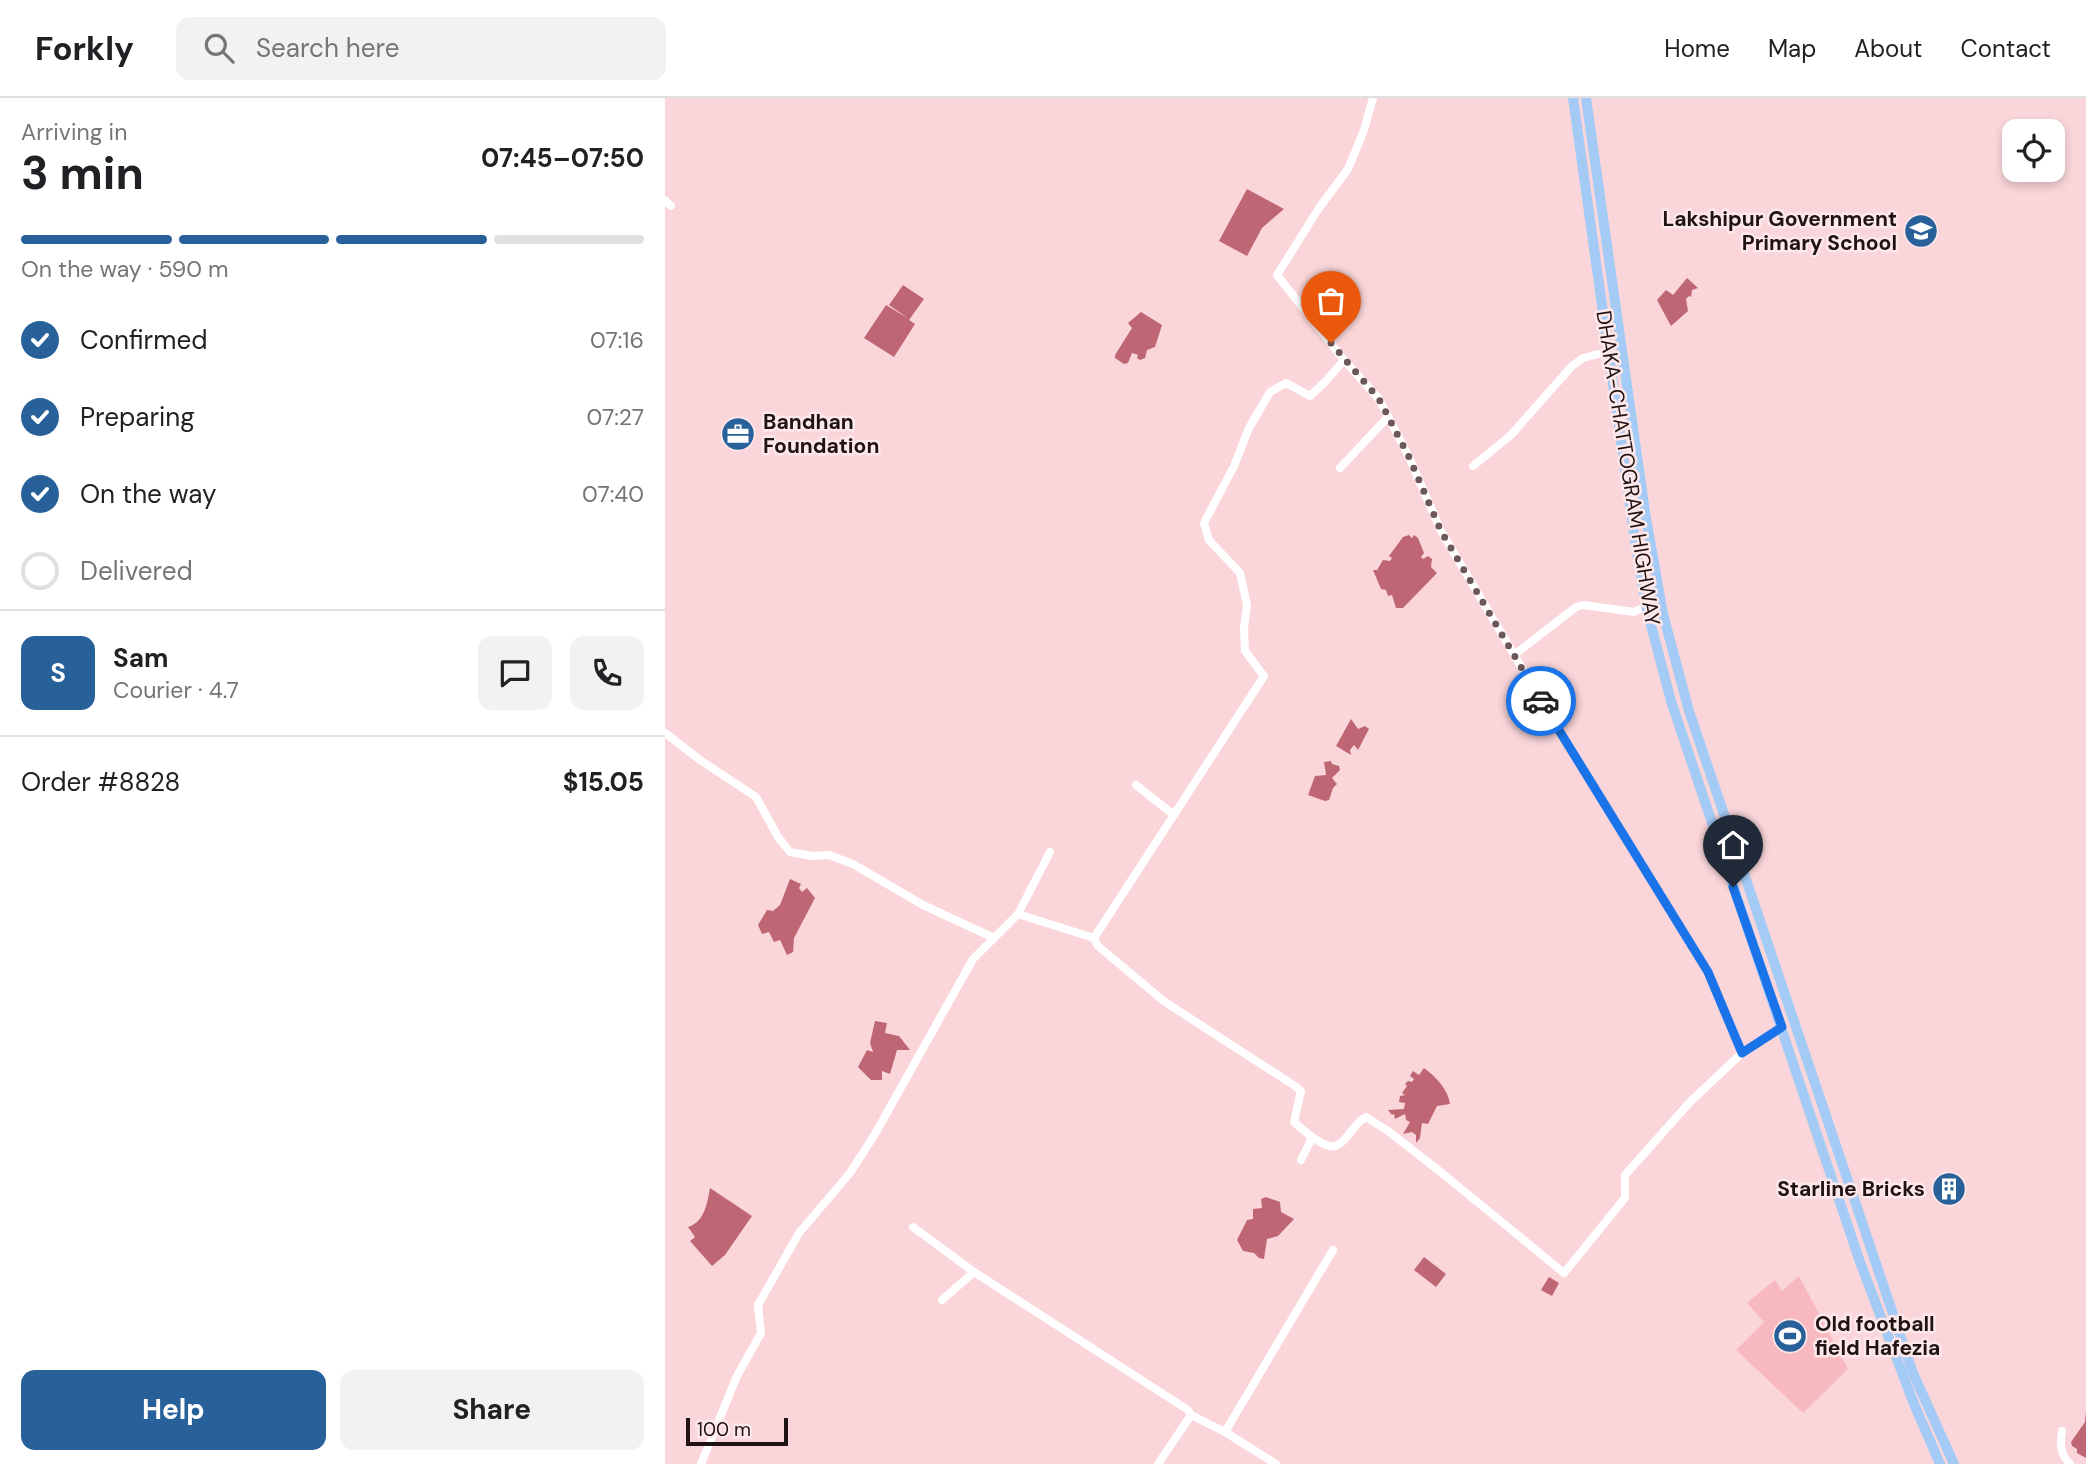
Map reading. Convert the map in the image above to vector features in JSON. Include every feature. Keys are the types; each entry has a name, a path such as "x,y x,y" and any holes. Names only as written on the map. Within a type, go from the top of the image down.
{"highway":[{"name":"DHAKA-CHATTOGRAM HIGHWAY","path":"1573,98 1646,606 1675,713 1860,1262 1940,1464"},
{"name":"DHAKA-CHATTOGRAM HIGHWAY","path":"1586,98 1645,512 1663,614 1689,712 1913,1373 1954,1464"}],"street":[{"path":"1373,98 1364,130 1348,169 1319,208 1277,275 1344,360 1379,399 1409,457 1441,531 1708,972 1742,1053"},
{"path":"1473,466 1511,435 1571,366 1583,358 1610,351"},
{"path":"1094,938 1264,676 1245,651 1247,605 1240,573 1209,540 1203,523 1234,466 1249,428 1270,392 1286,383 1310,396 1344,360"},
{"path":"1339,468 1388,417"},
{"path":"1514,655 1576,607 1583,605 1635,612 1646,606"},
{"path":"665,733 700,760 756,796 778,837 790,852 812,856 829,855 853,864 923,905 994,938"},
{"path":"1136,785 1174,815"},
{"path":"701,1464 737,1376 761,1333 758,1305 799,1233 851,1173 973,959 1018,914 1050,852"},
{"path":"1018,914 1094,938 1098,946 1165,1002 1295,1086 1301,1091 1294,1122 1312,1138 1335,1146 1366,1117 1420,1156 1564,1273 1625,1198 1625,1175 1690,1102 1742,1053 1782,1027"},
{"path":"1301,1160 1312,1138"},
{"path":"913,1227 974,1272 1188,1410 1191,1415 1225,1432 1276,1464"},
{"path":"1225,1432 1333,1250"},
{"path":"942,1300 974,1272"},
{"path":"1158,1464 1191,1415"},
{"path":"2062,1431 2062,1453 2070,1464"}],"shaded area":[{"path":"1247,189 1284,209 1262,228 1247,256 1219,241"},
{"path":"1687,278 1698,288 1692,290 1691,297 1686,299 1688,311 1671,326 1657,300 1666,290 1673,295"},
{"path":"903,285 924,299 909,320 915,324 894,357 864,338 886,305 909,319 889,305"},
{"path":"1141,312 1162,325 1155,347 1147,350 1145,358 1140,360 1138,355 1132,353 1128,363 1124,364 1115,358 1115,355 1132,328 1128,323"},
{"path":"1409,535 1418,538 1424,553 1421,557 1423,559 1428,556 1432,559 1431,567 1437,573 1403,608 1396,608 1392,595 1388,596 1386,590 1381,589 1373,570 1377,570 1383,560 1390,561 1392,558 1389,556 1403,537"},
{"path":"1351,719 1358,729 1365,726 1369,729 1358,750 1354,745 1350,750 1351,755 1336,746"},
{"path":"1331,761 1339,766 1340,770 1332,778 1337,784 1329,800 1308,795 1315,776 1326,775 1324,762"},
{"path":"790,879 801,884 799,888 802,892 807,888 815,898 794,938 793,952 787,955 780,940 774,942 769,932 762,934 758,925 767,910 773,911 780,905"},
{"path":"875,1021 887,1023 885,1033 899,1036 910,1050 897,1050 890,1074 882,1071 882,1080 871,1080 858,1067 867,1050 873,1052 870,1043"},
{"path":"1424,1068 1441,1084 1450,1104 1437,1106 1428,1124 1422,1123 1420,1138 1416,1143 1416,1135 1412,1132 1403,1134 1410,1122 1406,1120 1405,1114 1395,1119 1394,1114 1388,1110 1404,1109 1405,1103 1399,1102 1400,1096 1405,1095 1402,1093 1407,1086 1405,1084 1414,1079 1410,1076 1413,1071 1419,1075"},
{"path":"710,1188 752,1216 725,1255 712,1266 690,1241 695,1237 688,1227 701,1217"},
{"path":"1266,1197 1280,1202 1281,1212 1294,1219 1278,1236 1267,1239 1264,1259 1243,1251 1237,1240 1247,1220 1253,1219 1253,1209 1262,1208 1261,1199"},
{"path":"1424,1257 1446,1274 1436,1287 1414,1270"},
{"name":"Old football field Hafezia","path":"1799,1276 1848,1369 1803,1413 1736,1350 1764,1322 1747,1303 1775,1280 1782,1291"},
{"path":"1549,1277 1559,1283 1552,1296 1541,1290"},
{"path":"2086,1411 2086,1458 2077,1453 2071,1442 2085,1422"}],"way so far":[{"path":"1331,343 1379,399 1409,457 1441,531 1541,701"}],"place":[{"name":"Lakshipur Government Primary School","path":"1921,231"},
{"name":"Bandhan Foundation","path":"738,434"},
{"name":"Starline Bricks","path":"1949,1189"},
{"name":"Old football field Hafezia","path":"1790,1336"}],"route":[{"path":"1541,701 1708,972 1742,1053 1782,1027 1733,887"}]}
